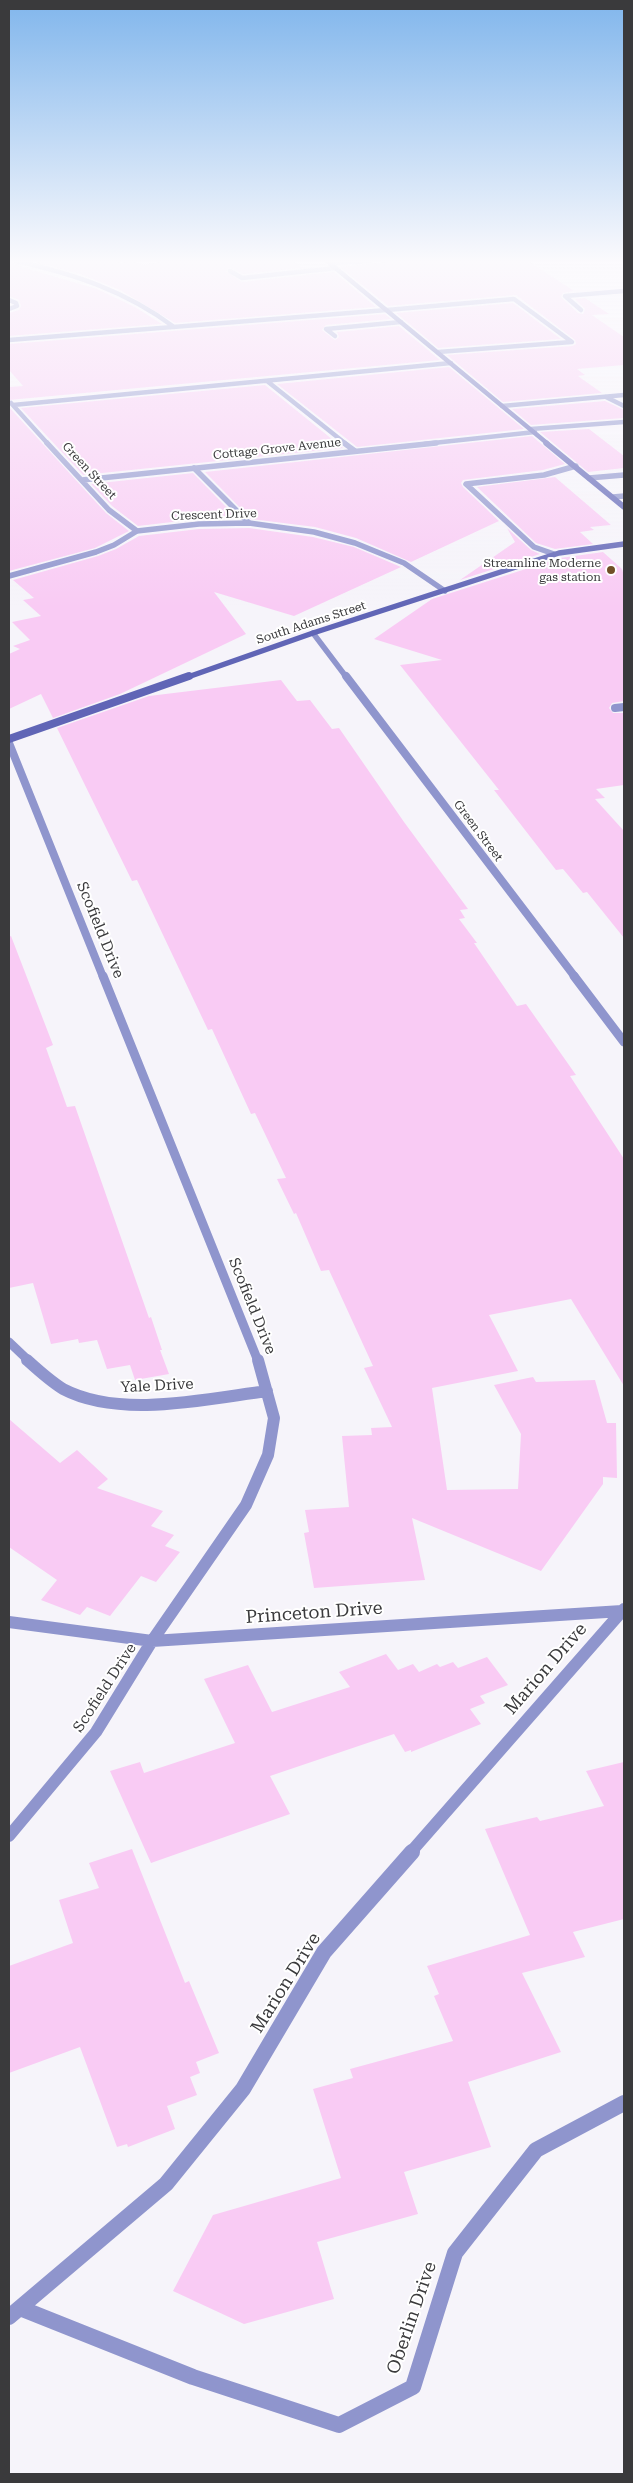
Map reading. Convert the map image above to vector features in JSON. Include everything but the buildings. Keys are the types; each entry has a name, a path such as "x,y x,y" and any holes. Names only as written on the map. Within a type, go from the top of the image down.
{"street":[{"path":"11,403 309,377"},
{"path":"467,377 624,506"},
{"path":"267,381 355,451"},
{"path":"502,406 624,395"},
{"path":"606,397 624,406"},
{"name":"Green Street","path":"11,403 109,510 137,531"},
{"name":"Cottage Grove Avenue","path":"82,480 624,422"},
{"path":"554,554 534,546 466,484 544,475 576,466"},
{"path":"194,468 249,523"},
{"path":"589,478 624,475"},
{"path":"613,497 624,496"},
{"name":"Crescent Drive","path":"9,576 96,552 114,545 137,531 199,524 249,523 314,532 355,543 404,563 445,591"},
{"name":"South Adams Street","path":"9,739 313,633 554,554 624,544"},
{"name":"Green Street","path":"313,633 624,1042"},
{"path":"615,708 624,707"},
{"name":"Scofield Drive","path":"9,743 260,1366 274,1418 268,1455 246,1505 152,1641 96,1732 9,1836"},
{"name":"Yale Drive","path":"9,1342 39,1373 66,1390 107,1403 151,1404 267,1392"},
{"name":"Princeton Drive","path":"9,1622 152,1641 623,1610"},
{"name":"Marion Drive","path":"14,2313 166,2184 243,2089 324,1952 623,1610"},
{"name":"Oberlin Drive","path":"14,2313 193,2377 339,2425 413,2387 455,2253 536,2150 624,2103"}],"place":[{"name":"Streamline Moderne gas station","path":"611,570"}]}
